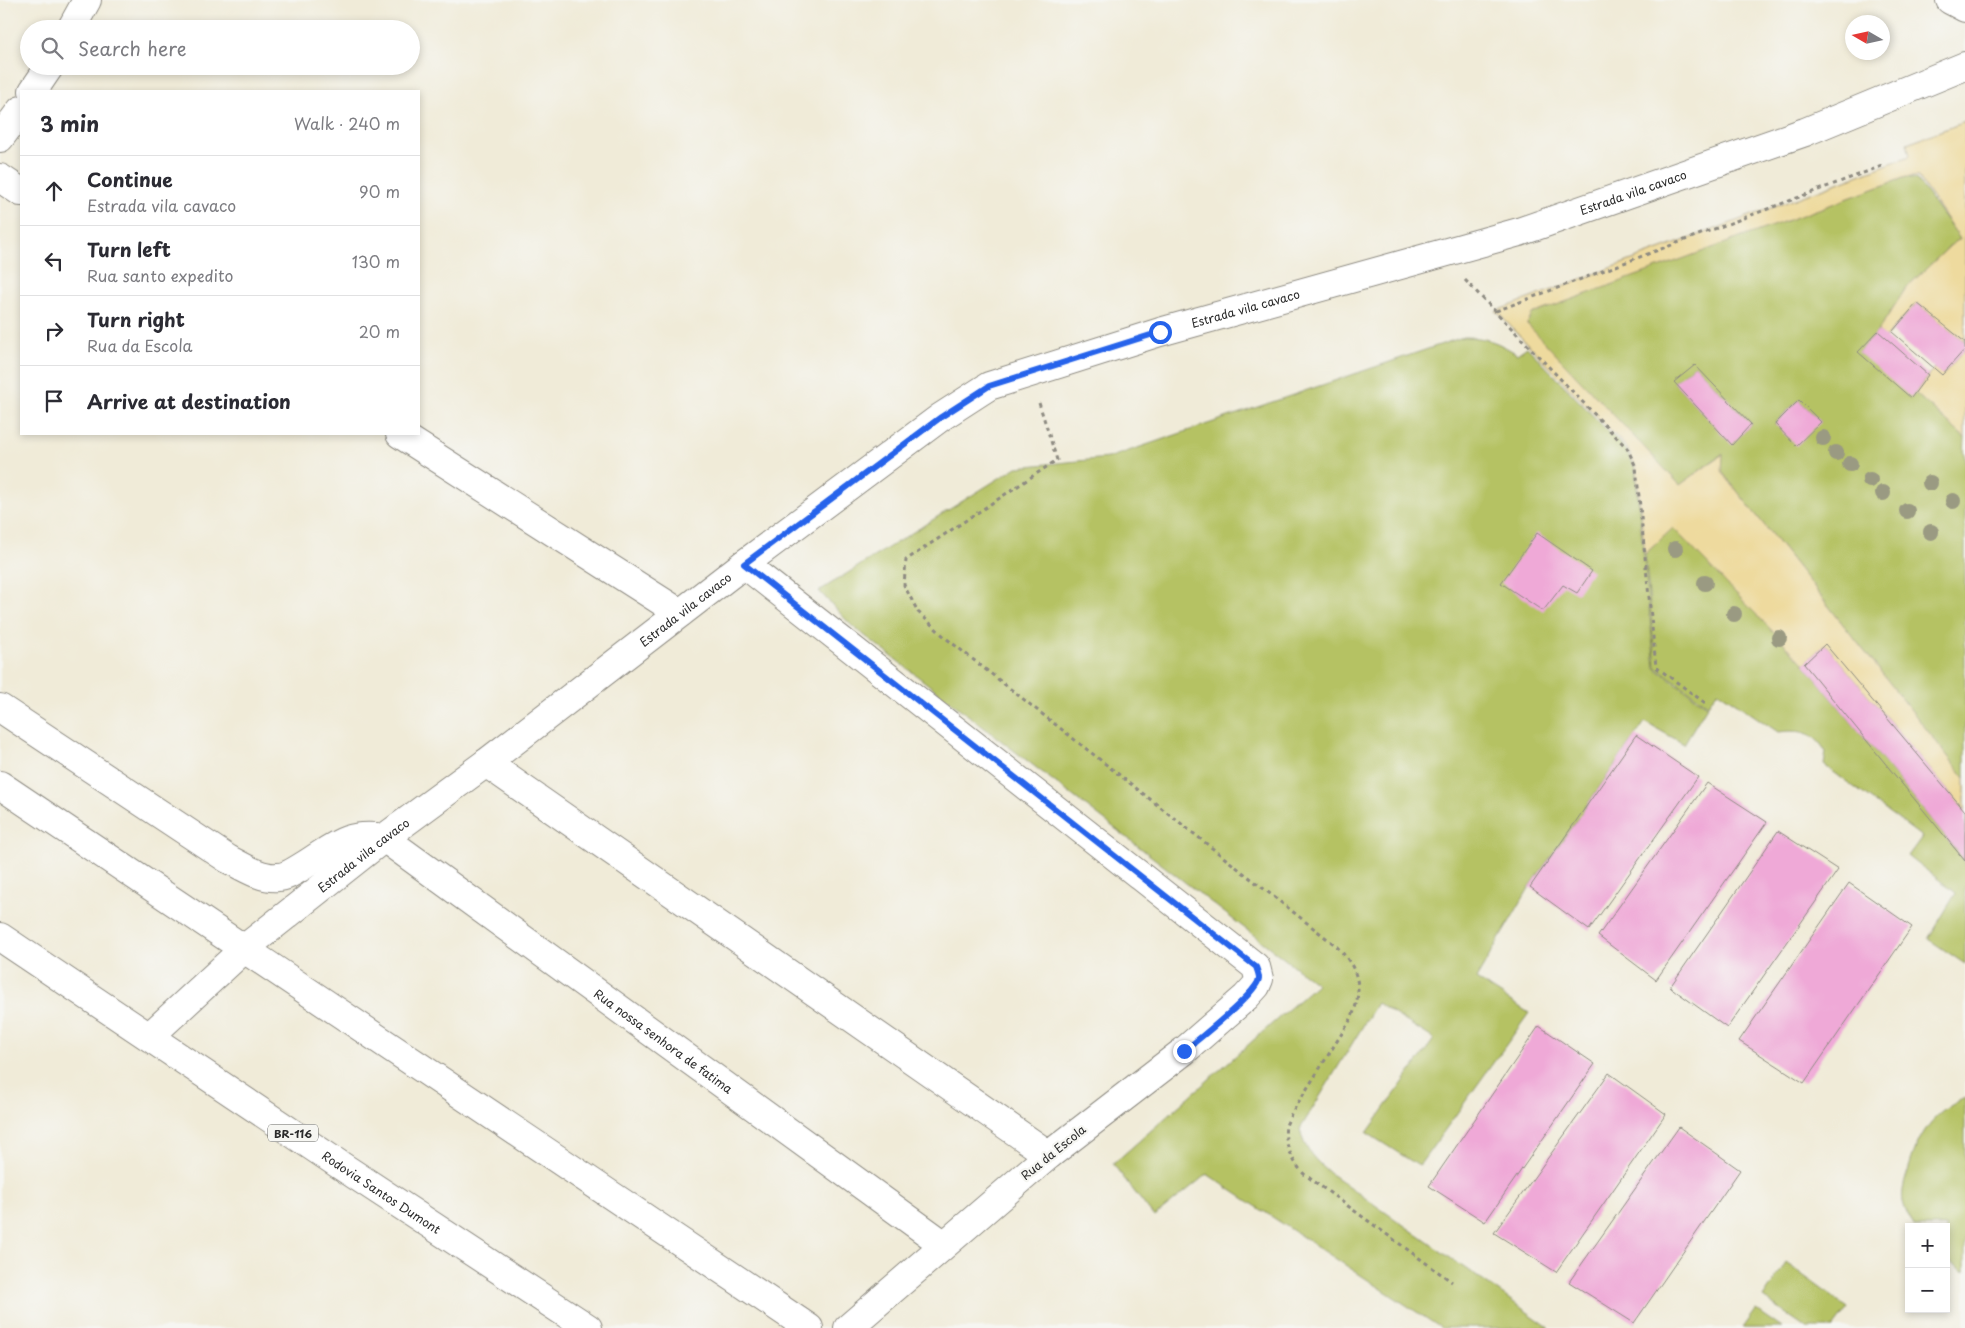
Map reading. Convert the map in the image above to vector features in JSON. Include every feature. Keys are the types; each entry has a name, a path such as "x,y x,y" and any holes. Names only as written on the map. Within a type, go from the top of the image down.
{"main road":[{"path":"76,20 87,0"},
{"path":"1950,0 1965,8"},
{"name":"Estrada vila cavaco","path":"150,1036 245,948 384,838 486,763 744,564 941,417 989,386 1160,332 1520,232 1805,132 1965,66"},
{"path":"35,90 44,75"},
{"path":"0,138 20,111"},
{"path":"0,178 20,191"},
{"path":"402,435 680,613"},
{"name":"Rua da Escola","path":"744,564 1256,967 1259,979 1246,998 1216,1024 1049,1155 943,1244 848,1328"},
{"path":"0,708 228,859 258,873 279,877 292,872 346,839 366,835 384,838"},
{"path":"486,763 1049,1155"},
{"path":"0,784 809,1328"},
{"name":"Rua nossa senhora de fatima","path":"384,838 943,1244"},
{"name":"Rodovia Santos Dumont","path":"0,937 343,1167 588,1328"}],"path":[{"path":"1496,312 1882,166"},
{"path":"1441,254 1627,448 1636,467 1656,667 1708,705"},
{"path":"1029,372 1057,460 906,560 904,585 918,612 947,639 1335,945 1348,958 1356,972 1357,1005 1351,1019 1288,1120 1286,1126 1291,1154 1297,1167 1304,1174 1452,1282"}],"green space":[{"path":"1906,177 1917,180 1960,239 1951,245 1906,288 1878,331 1858,352 1915,393 1965,438 1965,778 1722,472 1722,454 1680,485 1526,324 1531,314","holes":["1695,365 1751,424 1732,444 1674,382","1799,400 1821,422 1775,424 1775,423"]},
{"path":"1463,337 1492,341 1517,354 1527,347 1626,450 1635,468 1655,668 1707,706 1684,744 1645,722 1529,888 1476,979 1529,1013 1419,1166 1367,1133 1434,1039 1377,1003 1300,1129 1307,1149 1331,1174 1550,1328 1441,1328 1207,1174 1154,1217 1113,1164 1317,984 851,625 819,591 1017,467 1108,458"},
{"path":"1673,527 1804,664 1965,861 1965,964 1928,939 1956,893 1908,856 1922,837 1824,765 1826,752 1811,735 1793,731 1778,732 1718,691 1708,705 1656,667 1645,554"},
{"path":"1965,1098 1965,1272 1950,1262 1950,1223 1912,1223 1903,1202 1905,1182 1921,1137 1934,1119 1953,1104"},
{"path":"1786,1263 1848,1308 1833,1328 1807,1328 1763,1298"},
{"path":"1756,1310 1782,1328 1743,1328"}],"sand":[{"path":"1965,122 1965,342 1917,303 1885,338 1878,331 1906,288 1951,245 1960,239 1918,177 1906,177 1532,314 1527,324 1680,485 1723,454 1722,472 1965,778 1965,811 1825,644 1804,664 1673,528 1645,554 1636,467 1627,448 1496,311 1910,156 1907,143"},
{"path":"1965,349 1965,438 1915,393 1934,368 1943,375"}],"building":[{"path":"1917,303 1965,342 1965,349 1942,375 1892,332"},
{"path":"1878,331 1928,375 1911,398 1858,352"},
{"path":"1695,365 1751,424 1732,445 1674,382"},
{"path":"1799,400 1821,422 1796,446 1775,424"},
{"path":"1537,533 1592,571 1577,593 1563,585 1543,611 1501,583"},
{"path":"1825,644 1965,811 1965,861 1804,664"},
{"path":"1636,735 1698,777 1589,930 1530,887"},
{"path":"1707,783 1767,822 1656,980 1598,936"},
{"path":"1778,831 1838,870 1727,1028 1670,987"},
{"path":"1849,883 1912,927 1804,1083 1739,1041"},
{"path":"1539,1026 1595,1064 1485,1222 1429,1186"},
{"path":"1609,1073 1666,1114 1556,1272 1494,1233"},
{"path":"1679,1127 1740,1170 1634,1323 1569,1282"}],"route":[{"path":"1160,332 989,386 941,417 744,564 1256,967 1259,979 1246,998 1184,1051"}]}
